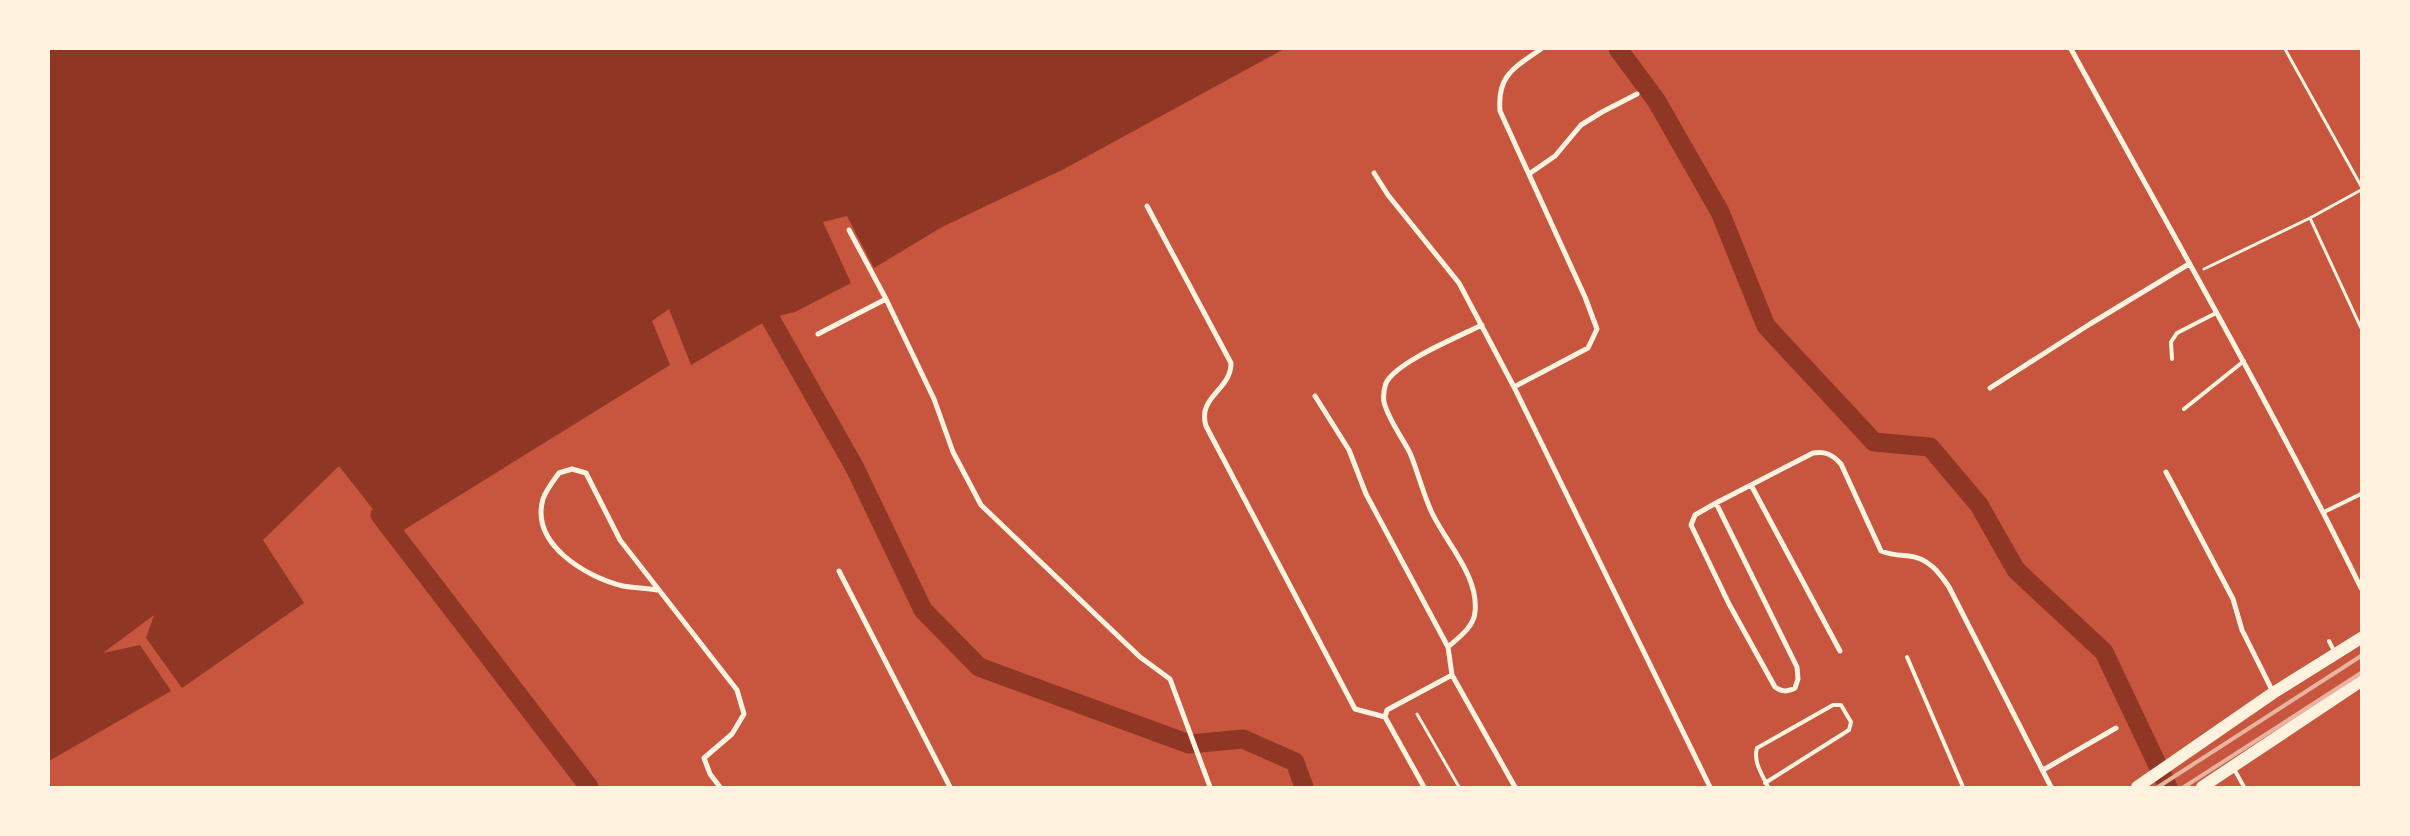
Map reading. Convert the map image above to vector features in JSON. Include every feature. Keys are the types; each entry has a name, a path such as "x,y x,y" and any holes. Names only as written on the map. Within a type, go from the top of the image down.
{"main road":[{"path":"2138,787 2168,768 2273,693 2361,638"},
{"path":"2202,787 2361,681"}],"street":[{"path":"1514,387 1588,348 1597,329 1585,297 1500,111 1500,87 1506,76 1540,49"},
{"path":"2071,49 2194,274 2244,361 2324,512 2361,588"},
{"path":"1529,174 1555,156 1581,125 1637,94"},
{"path":"1374,174 1388,196 1458,283 1482,325 1710,787"},
{"path":"1146,206 1231,364 1231,372 1225,382 1204,407 1203,417 1206,426 1355,709 1385,717"},
{"path":"849,230 886,299 934,399 954,452 981,505 1140,657 1170,679 1210,787"},
{"path":"1990,388 2189,264"},
{"path":"818,334 886,299"},
{"path":"1448,647 1467,629 1475,614 1476,595 1432,513 1410,454 1384,403 1384,392 1387,383 1401,368 1482,325"},
{"path":"1315,396 1349,450 1366,494 1448,647 1452,675 1515,787"},
{"path":"1716,503 1797,667 1798,680 1795,688 1788,691 1775,687 1729,604 1692,530 1692,520 1695,515 1716,503 1813,454 1828,453 1835,458 1841,464 1881,551 1889,554 1911,556 1938,569 2051,787"},
{"path":"657,590 622,586 581,569 554,547 542,521 543,499 559,473 572,469 586,473 620,540 657,590 737,690 744,714 732,734 704,758 710,774 720,787"},
{"path":"2166,472 2233,599 2242,630 2273,693"},
{"path":"1751,484 1840,651"},
{"path":"839,570 950,787"},
{"path":"1424,787 1385,717 1386,710 1452,675"},
{"path":"2043,770 2116,728"}],"lane":[{"path":"2172,359 2171,342 2177,333 2216,313"},
{"path":"2184,409 2244,361"},
{"path":"2324,512 2361,494"},
{"path":"2329,641 2336,655"},
{"path":"1907,657 1963,787"},
{"path":"1832,705 1841,705 1851,722 1849,730 1767,785 1756,763 1757,748 1832,705"},
{"path":"2233,767 2244,787"}],"path":[{"path":"2285,49 2361,186"},
{"path":"2194,274 2310,218 2361,190"},
{"path":"2310,218 2361,328"},
{"path":"1417,714 1459,787"}],"shaded area":[{"path":"49,49 1284,49 1064,169 942,227 874,268 847,216 823,222 851,283 795,312 771,318 691,365 669,309 652,321 670,365 394,536 339,466 263,540 304,603 182,688 146,638 154,615 103,653 140,645 171,691 49,761"}],"waterway":[{"path":"1618,49 1656,100 1720,212 1766,326 1874,442 1930,447 1979,505 2016,570 2104,652 2168,787"},
{"path":"758,297 855,468 923,610 979,667 1189,744 1243,739 1295,762 1304,787"},
{"path":"380,515 589,787"}],"railway":[{"path":"2158,787 2361,656"},
{"path":"2184,787 2361,673"}]}
